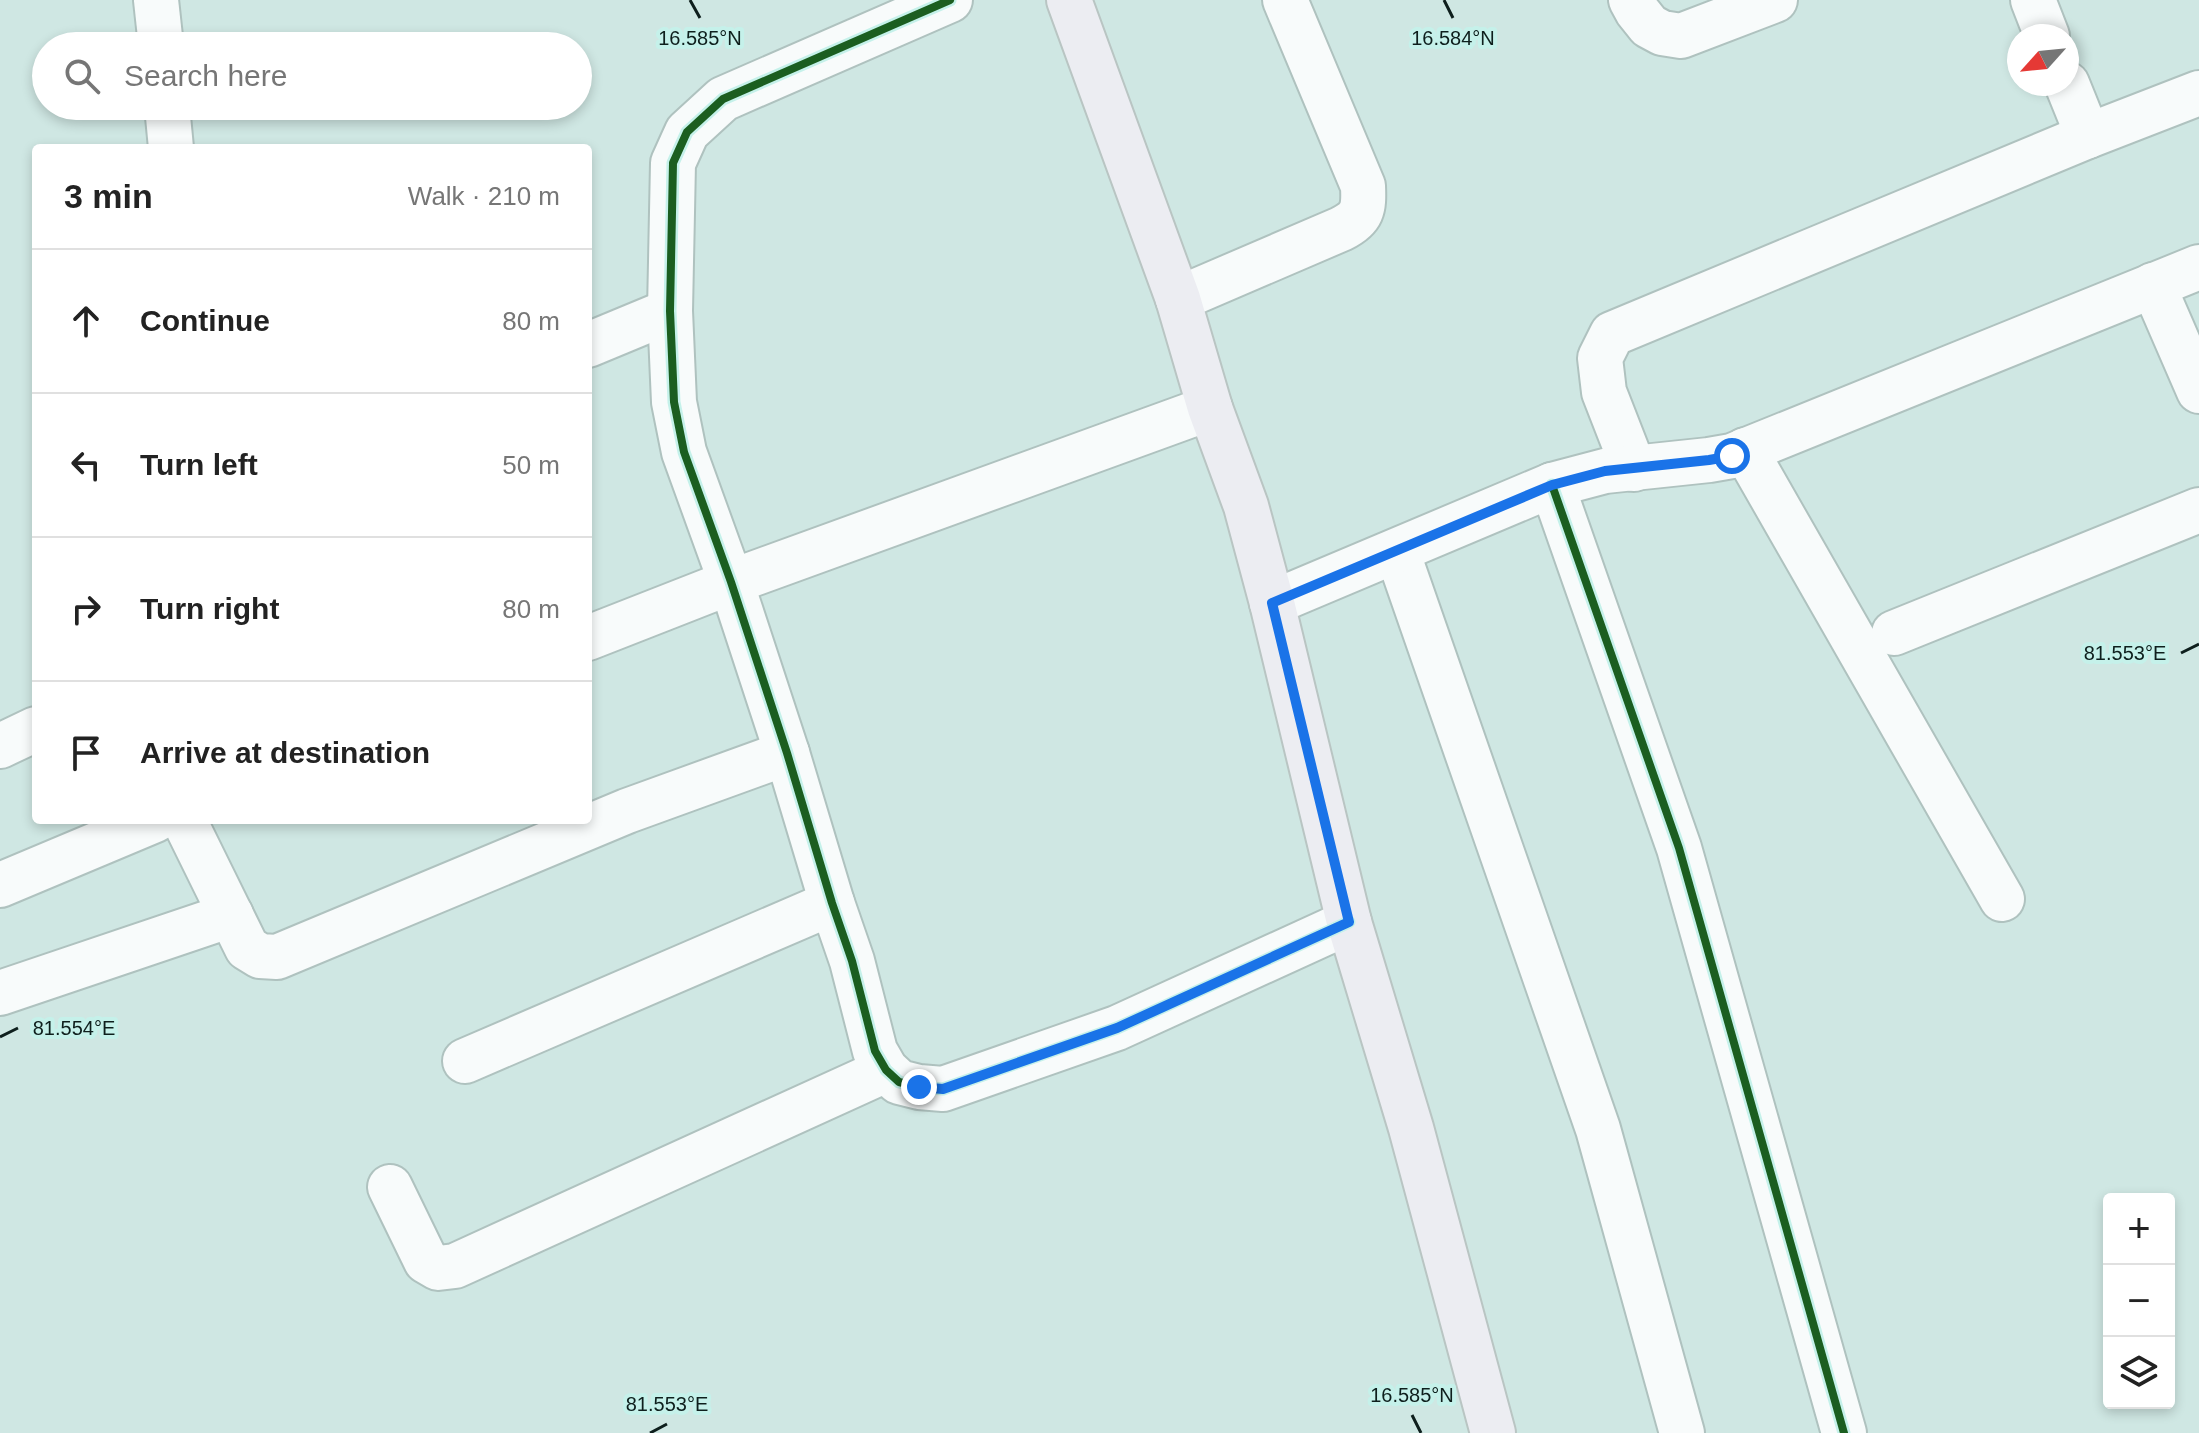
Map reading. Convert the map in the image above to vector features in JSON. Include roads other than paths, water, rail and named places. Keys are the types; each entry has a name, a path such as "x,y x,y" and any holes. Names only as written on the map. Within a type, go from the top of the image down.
{"main road":[{"path":"1069,0 1178,299 1210,408 1246,506 1349,922 1411,1128 1493,1433"}],"street":[{"path":"156,0 159,32"},
{"path":"950,0 723,99 687,132 673,163 670,311 674,402 684,452 787,753 852,961 875,1051 886,1070 899,1082 943,1089 1117,1028 1349,922"},
{"path":"1178,299 1341,229 1353,223 1364,208 1363,186 1285,0"},
{"path":"1631,0 1649,26 1662,33 1681,36 1775,0"},
{"path":"2033,0 2042,24"},
{"path":"1634,469 1604,392 1600,358 1612,334 2199,93"},
{"path":"2072,96 2088,136"},
{"path":"168,120 171,144"},
{"path":"1272,603 1552,485 1605,471 1732,456 2199,267"},
{"path":"2153,285 2199,391"},
{"path":"592,343 670,311"},
{"path":"592,636 731,582 1210,408"},
{"path":"1745,450 2002,899"},
{"path":"1552,485 1679,848 1844,1433"},
{"path":"1894,633 2199,510"},
{"path":"1397,551 1598,1129 1682,1433"},
{"path":"0,746 32,731"},
{"path":"186,824 247,948 260,956 277,957 627,811 787,753"},
{"path":"0,885 145,824"},
{"path":"465,1061 832,903"},
{"path":"0,993 231,915"},
{"path":"390,1187 426,1261 438,1268 455,1266 886,1070"}]}
